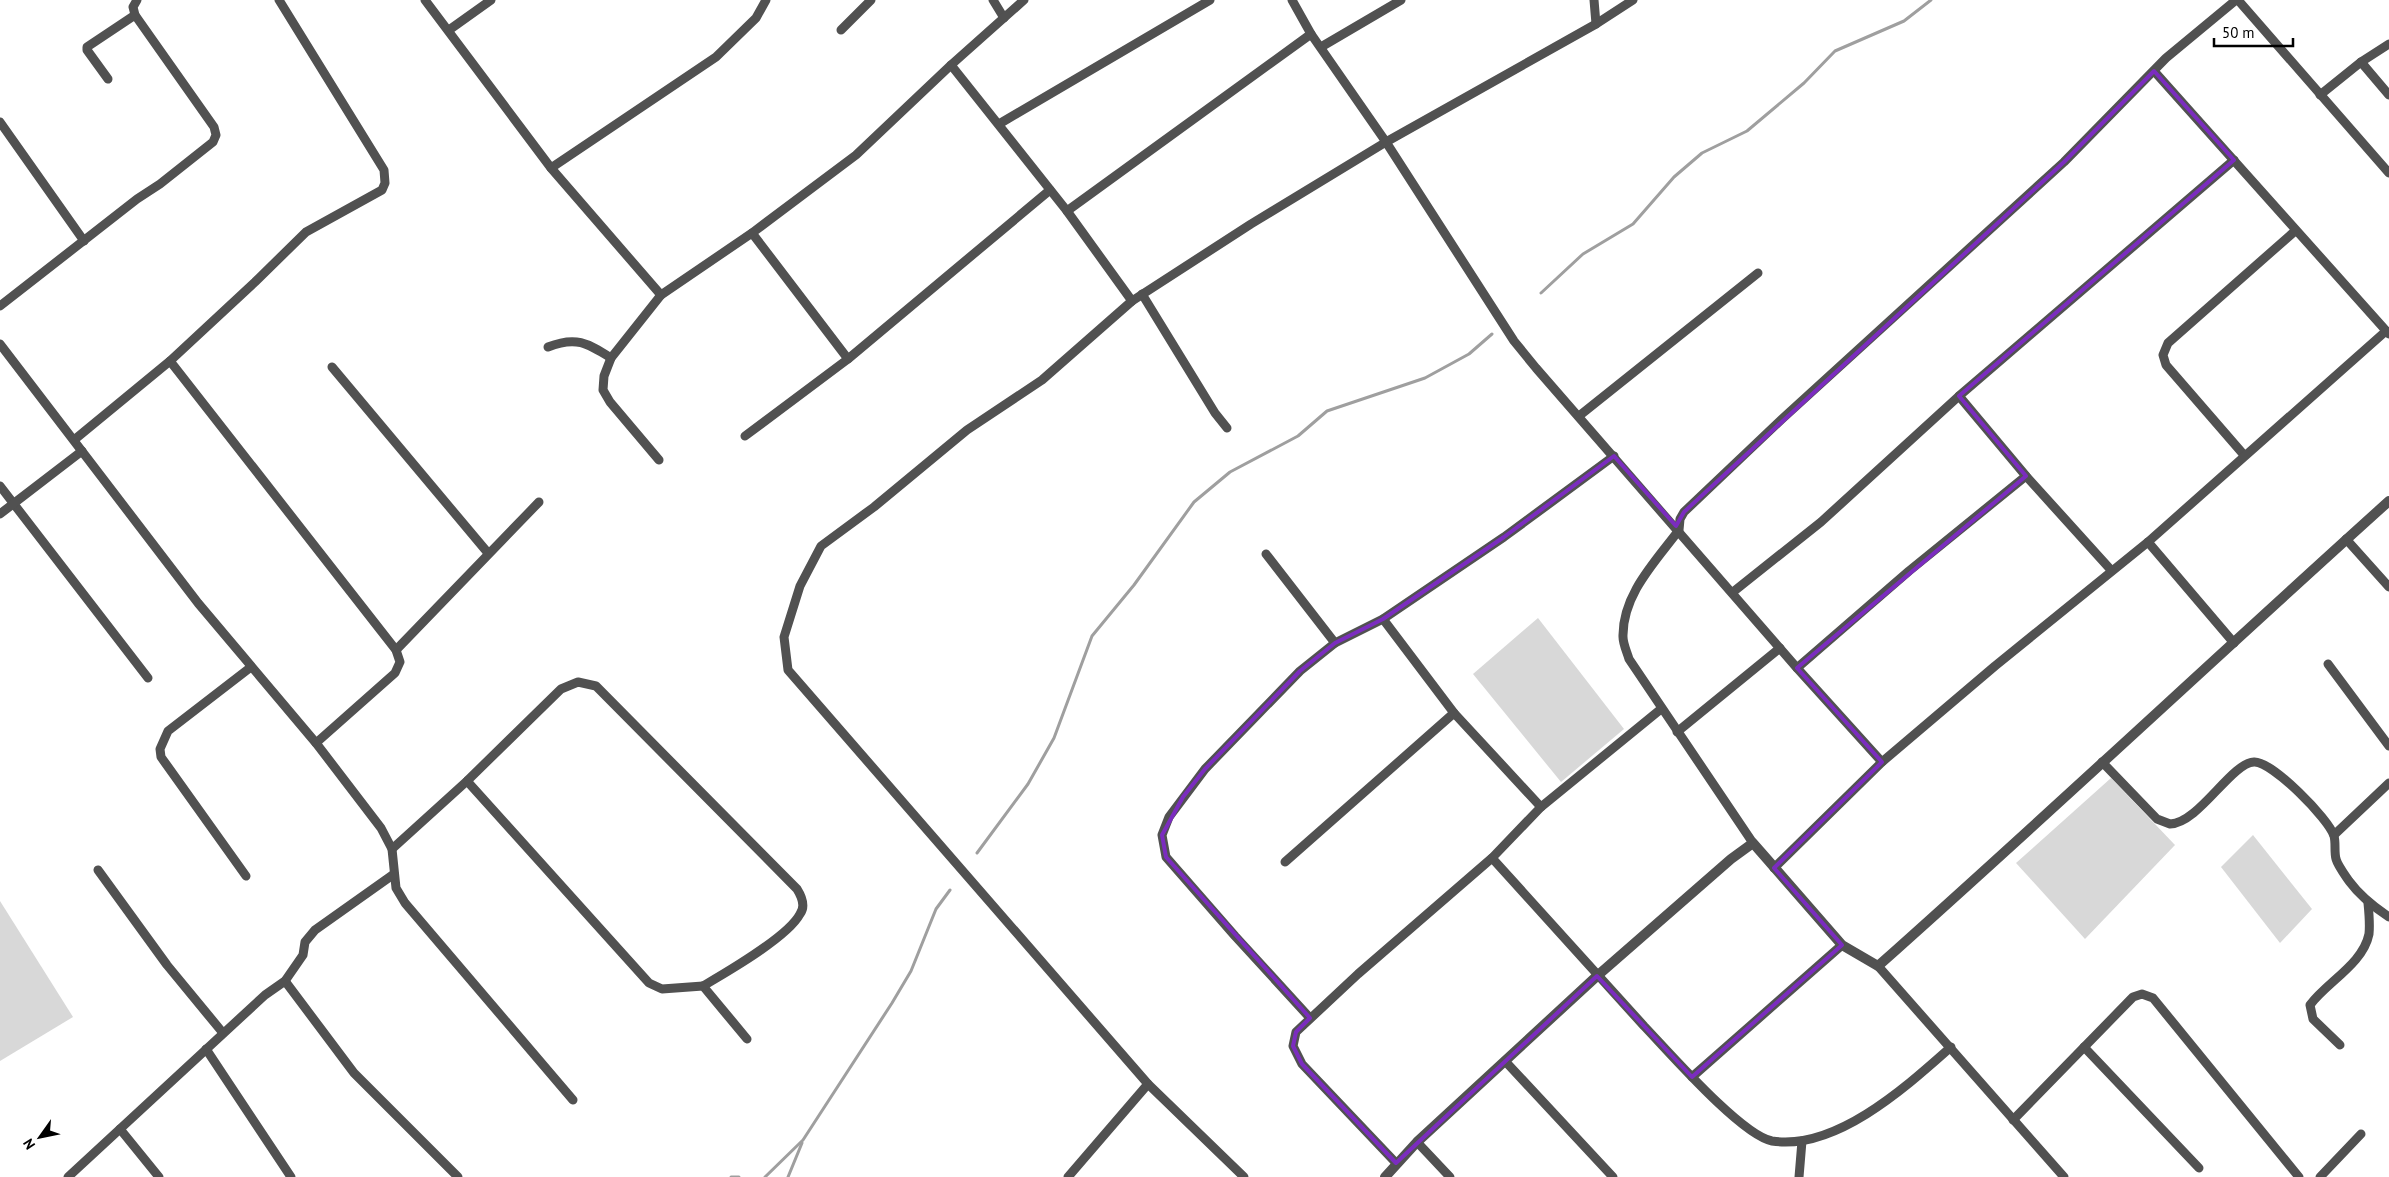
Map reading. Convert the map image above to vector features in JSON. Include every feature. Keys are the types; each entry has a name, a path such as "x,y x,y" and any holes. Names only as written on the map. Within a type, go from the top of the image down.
{"street":[{"path":"0,306 213,142 216,135 214,126 135,15 133,7 138,0"},
{"path":"74,440 170,361 306,232 382,190 385,183 384,170 279,0"},
{"path":"426,0 552,168 662,295"},
{"path":"449,30 491,0"},
{"path":"552,168 716,57 756,18 766,0"},
{"path":"840,30 871,0"},
{"path":"993,0 1004,18"},
{"path":"659,460 610,402 603,390 604,376 611,358 662,295 752,233 856,155 951,65 1024,0"},
{"path":"999,124 1210,0"},
{"path":"1292,0 1311,34 1386,142 1514,341 1797,668 1882,762"},
{"path":"1321,47 1400,0"},
{"path":"1594,0 1596,24"},
{"path":"1244,1177 1148,1084 788,670 784,637 800,586 822,546 874,507 967,430 1042,380 1132,301 1251,224 1386,142 1596,24 1633,0"},
{"path":"2064,1177 1878,966 1842,945 1753,843 1629,659 1622,639 1632,594 1679,530 1680,519 1684,512 1782,419 2064,162 2166,58 2237,0 2389,173"},
{"path":"108,79 87,50 87,46 135,15"},
{"path":"1066,211 1311,34"},
{"path":"2320,95 2361,62 2389,44"},
{"path":"2361,62 2389,94"},
{"path":"951,65 1050,190 1132,301"},
{"path":"1774,868 1882,762 2111,570 2148,542 2244,455 2387,333 2154,71"},
{"path":"0,122 84,241"},
{"path":"1733,592 1821,522 1959,396 2234,160"},
{"path":"745,436 848,359 1050,190"},
{"path":"2244,455 2166,365 2163,355 2168,343 2295,231"},
{"path":"752,233 848,359"},
{"path":"1579,416 1758,273"},
{"path":"1142,294 1215,413 1227,428"},
{"path":"548,347 562,341 582,342 611,358"},
{"path":"0,344 198,603 316,743 381,828 392,849 396,888 405,902 573,1100"},
{"path":"170,361 396,650 400,662 395,673 316,743"},
{"path":"332,367 488,553"},
{"path":"1959,396 2026,476 2111,570"},
{"path":"0,514 82,451"},
{"path":"1310,1018 1166,857 1162,835 1169,817 1205,769 1300,671 1335,643 1383,619 1504,537 1614,456"},
{"path":"1797,668 1909,571 2026,476"},
{"path":"0,486 148,678"},
{"path":"1878,966 2389,501"},
{"path":"396,650 539,502"},
{"path":"2346,539 2389,587"},
{"path":"2148,542 2234,643"},
{"path":"1266,554 1335,643"},
{"path":"1383,619 1454,714 1541,806"},
{"path":"1677,732 1780,648"},
{"path":"2328,664 2389,746"},
{"path":"246,876 161,757 160,749 168,731 251,666"},
{"path":"392,849 467,781 561,689 578,682 596,686 797,889 802,898 801,914 792,925 743,963 703,986 662,989 649,984 467,781"},
{"path":"1396,1163 1302,1064 1292,1046 1296,1032 1492,858 1541,806 1661,709"},
{"path":"1285,862 1454,714"},
{"path":"2102,762 2157,819 2170,824 2189,816 2242,767 2254,762 2266,765 2305,798 2334,835 2336,859 2350,882 2368,902 2389,917"},
{"path":"2334,835 2389,783"},
{"path":"1386,1177 1396,1163 1417,1142 1598,976 1731,859 1753,843"},
{"path":"1492,858 1692,1077 1741,1124 1757,1135 1772,1141 1802,1140 1825,1134 1876,1109 1905,1088 1951,1047"},
{"path":"98,870 167,965 223,1033"},
{"path":"68,1177 265,995 285,981 303,955 305,942 314,930 394,874"},
{"path":"2340,1045 2313,1018 2310,1005 2352,962 2366,944 2369,932 2368,902"},
{"path":"1692,1077 1842,945"},
{"path":"285,981 354,1073 458,1177"},
{"path":"703,986 747,1039"},
{"path":"2013,1120 2133,997 2142,994 2153,998 2299,1177"},
{"path":"2084,1047 2199,1168"},
{"path":"206,1049 291,1177"},
{"path":"1505,1061 1614,1177"},
{"path":"1068,1177 1148,1084"},
{"path":"120,1129 158,1177"},
{"path":"2320,1177 2361,1134"},
{"path":"1799,1177 1802,1140"},
{"path":"1417,1142 1450,1177"}],"highlighted area":[{"path":"2154,71 2234,160 1959,396 2026,476 1797,668 1882,762 1774,868 1842,945 1692,1077 1597,976 1396,1163 1302,1064 1293,1046 1296,1032 1310,1018 1166,857 1162,835 1183,797 1205,769 1300,671 1335,643 1383,619 1504,537 1614,456 1676,526 1684,512 2064,162"}],"shaded area":[{"path":"1538,618 1624,729 1561,782 1473,674"},
{"path":"2111,778 2175,845 2085,939 2016,863"},
{"path":"2253,835 2312,909 2280,943 2221,867"},
{"path":"0,901 73,1017 0,1061"}],"waterway":[{"path":"1541,293 1583,254 1633,224 1674,177 1702,153 1747,131 1804,83 1835,51 1904,21 1931,0"},
{"path":"977,853 1028,784 1054,738 1092,636 1134,585 1194,502 1230,472 1298,436 1327,411 1425,378 1469,354 1492,334"},
{"path":"765,1177 803,1140 892,1003 911,971 936,909 950,890"},
{"path":"788,1177 802,1143"},
{"path":"731,1177 739,1177"}]}
